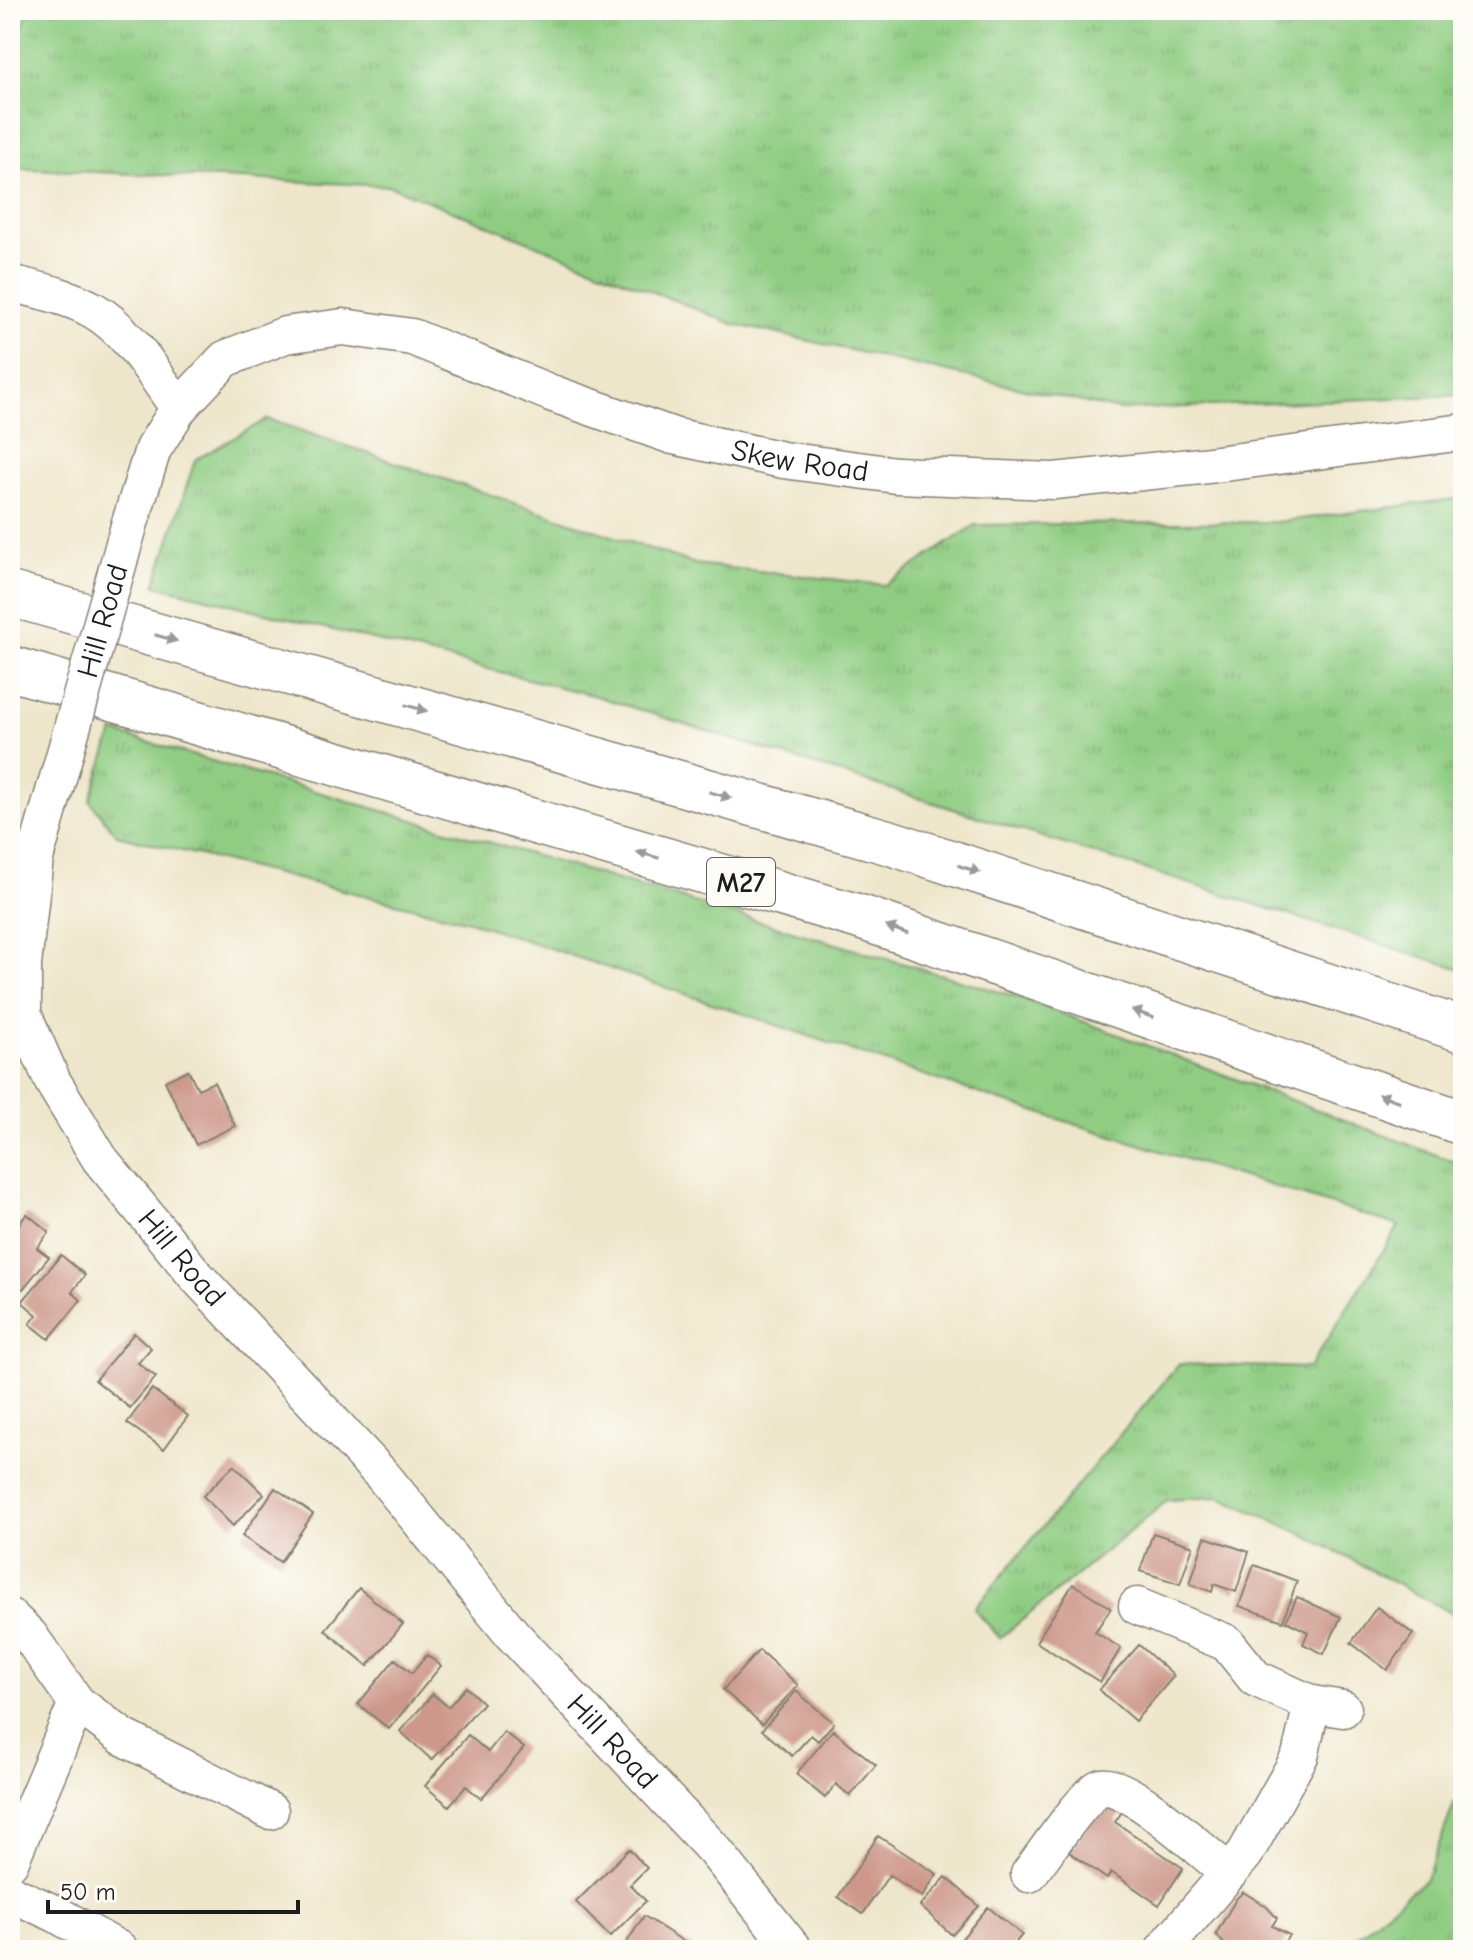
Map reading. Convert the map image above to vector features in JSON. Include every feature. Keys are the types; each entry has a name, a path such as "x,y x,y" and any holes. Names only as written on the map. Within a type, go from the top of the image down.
{"highway":[{"path":"10,594 891,843 1463,1030"},
{"name":"M27","path":"10,668 860,917 1463,1123"}],"street":[{"path":"10,283 46,292 93,310 127,339 179,408"},
{"name":"Skew Road","path":"179,408 225,359 285,335 343,327 412,337 551,393 673,436 783,460 896,475 1054,481 1201,466 1463,432"},
{"name":"Hill Road","path":"179,408 153,449 35,858 16,1011 100,1159 158,1230 197,1277 383,1476 512,1634 715,1851 794,1950"},
{"path":"1137,1606 1227,1643 1255,1678 1327,1706 1245,1854 1163,1950"},
{"path":"10,1617 29,1635 77,1703 123,1737 270,1811"},
{"path":"10,1862 77,1703"},
{"path":"1029,1874 1087,1799 1099,1787 1110,1786 1139,1800 1229,1873"},
{"path":"10,1893 56,1914 120,1950"}],"green space":[{"path":"29,10 1463,10 1463,395 1118,410 733,324 391,186 10,168 10,58"},
{"path":"267,419 695,564 885,585 975,525 1276,522 1463,498 1463,970 599,697 155,585 195,460"},
{"path":"113,732 1021,998 1463,1165 1463,1655 1461,1618 1301,1533 1220,1497 1168,1500 1000,1638 974,1609 1179,1364 1309,1368 1399,1226 995,1099 469,921 117,835 90,801"},
{"path":"1463,1795 1463,1950 1340,1950 1426,1879 1454,1804"}],"building":[{"path":"188,1070 198,1089 214,1082 235,1126 196,1145 165,1081"},
{"path":"27,1214 49,1232 37,1248 49,1257 23,1289 10,1279 10,1235"},
{"path":"61,1255 85,1275 72,1292 81,1300 49,1339 30,1324 37,1315 22,1302"},
{"path":"134,1333 151,1348 138,1363 156,1377 130,1408 95,1380"},
{"path":"152,1389 188,1416 164,1449 127,1423"},
{"path":"234,1465 264,1494 233,1526 203,1496"},
{"path":"275,1488 313,1514 280,1562 242,1536"},
{"path":"1153,1533 1193,1546 1180,1584 1140,1571"},
{"path":"1205,1537 1249,1552 1236,1592 1214,1584 1212,1592 1190,1584"},
{"path":"1254,1565 1297,1581 1283,1621 1239,1606"},
{"path":"1073,1584 1111,1608 1095,1632 1121,1648 1100,1682 1036,1642"},
{"path":"359,1588 403,1624 368,1666 325,1630"},
{"path":"1297,1597 1341,1617 1324,1654 1303,1644 1308,1632 1286,1621"},
{"path":"1377,1607 1413,1634 1387,1670 1351,1643"},
{"path":"1139,1645 1174,1676 1135,1721 1099,1690"},
{"path":"759,1650 798,1685 762,1724 723,1690"},
{"path":"427,1655 441,1666 389,1729 358,1704 395,1659 412,1673"},
{"path":"466,1687 483,1703 432,1760 400,1731 433,1694 448,1707"},
{"path":"796,1691 834,1723 818,1741 811,1735 792,1756 762,1730"},
{"path":"833,1730 876,1765 850,1796 836,1784 825,1798 796,1774"},
{"path":"504,1732 524,1748 481,1799 466,1786 449,1806 425,1786 468,1735 488,1752"},
{"path":"1106,1797 1124,1809 1115,1822 1183,1868 1159,1905 1111,1872 1107,1879 1069,1852"},
{"path":"878,1836 937,1874 922,1897 889,1875 863,1914 838,1897"},
{"path":"629,1849 647,1868 630,1885 646,1901 610,1937 576,1902"},
{"path":"946,1877 979,1906 952,1935 920,1906"},
{"path":"1243,1892 1266,1906 1277,1918 1272,1926 1289,1935 1280,1950 1219,1950 1225,1945 1216,1934"},
{"path":"988,1907 1022,1935 1009,1950 969,1950 959,1942"},
{"path":"644,1916 697,1950 623,1948"}]}
